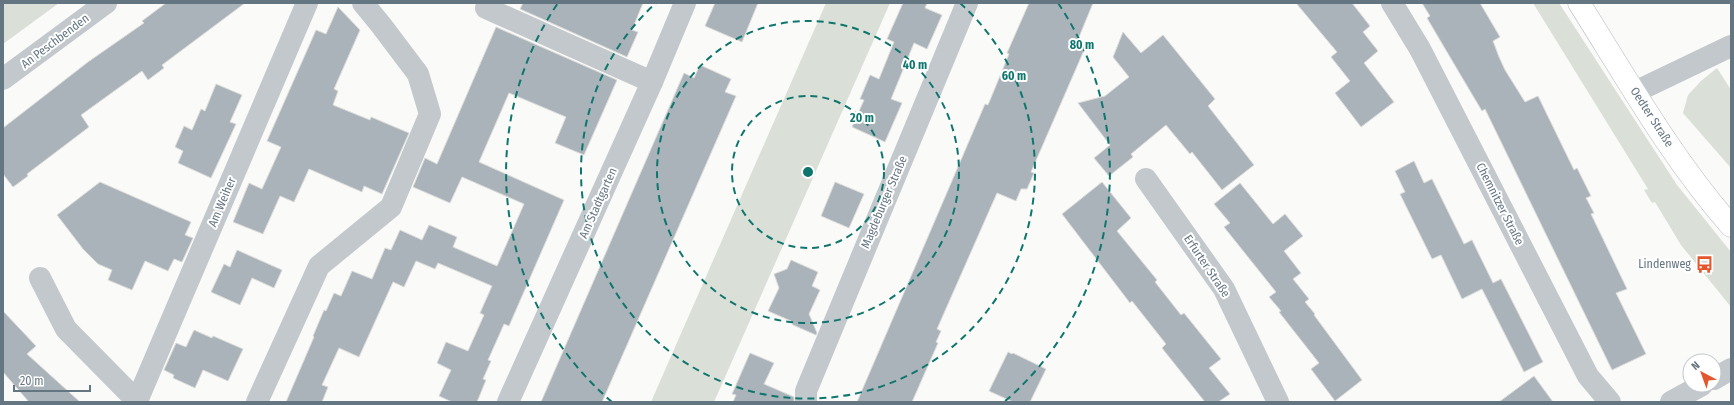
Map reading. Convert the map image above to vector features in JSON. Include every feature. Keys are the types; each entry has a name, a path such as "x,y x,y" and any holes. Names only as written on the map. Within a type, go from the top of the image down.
{"main road":[{"name":"Oedter Straße","path":"1580,3 1635,92 1697,183 1731,226"}],"street":[{"name":"An Peschbenden","path":"3,79 106,3"},
{"name":"Am Weiher","path":"40,278 66,329 137,401 307,3"},
{"path":"257,402 319,266 391,207 430,114 418,74 382,25 363,3"},
{"name":"Am Stadtgarten","path":"508,402 686,3"},
{"name":"Magdeburger Straße","path":"806,402 806,391 967,3"},
{"name":"Chemnitzer Straße","path":"1392,3 1420,49 1588,376 1610,402"},
{"path":"486,8 652,82"},
{"path":"1635,92 1731,46"},
{"name":"Erfurter Straße","path":"1146,179 1224,288 1278,402"},
{"path":"1722,374 1731,369"},
{"path":"1671,402 1687,393"}],"shaded area":[{"path":"3,3 59,3 3,44"},
{"path":"826,3 890,3 714,402 651,402"},
{"path":"1533,3 1559,3 1677,185 1731,252 1731,307 1681,245 1655,202 1652,203 1644,190 1648,189"},
{"path":"1717,68 1731,90 1731,168 1683,113 1688,95 1701,81"}],"building":[{"path":"166,3 245,3 162,65 164,68 148,80 142,71 81,115 89,127 27,174 28,176 13,187 3,174 3,128 88,62 144,23 142,21"},
{"path":"523,3 643,3 632,30 638,32 627,57 520,9"},
{"path":"715,3 758,3 742,42 705,26"},
{"path":"903,3 927,3 925,8 942,15 927,49 914,43 891,99 902,103 885,142 852,127 864,100 860,99 870,75 879,79 894,42 887,39"},
{"path":"1029,3 1093,3 1079,37 1085,48 1031,172 1034,173 1027,189 1021,189 1016,201 997,193 937,329 941,331 936,342 938,343 912,402 857,402 985,104 988,105 1009,54 1007,53"},
{"path":"1296,3 1352,3 1370,26 1363,32 1378,51 1364,63 1394,102 1361,127 1335,93 1350,81 1331,57 1337,52"},
{"path":"1422,3 1480,3 1500,37 1493,41 1505,70 1525,102 1538,96 1574,170 1577,168 1591,196 1586,198 1594,213 1591,214 1627,289 1616,293 1646,354 1612,370 1485,109 1482,111 1460,74 1427,18 1430,16"},
{"path":"338,7 360,30 334,89 338,91 333,105 370,120 371,117 409,133 382,194 364,186 362,192 309,169 294,202 280,196 263,234 233,222 249,183 262,189 281,147 267,141 316,30 326,34"},
{"path":"496,27 617,80 584,155 555,143 566,117 509,93 479,162 564,200 509,326 504,324 488,360 491,361 483,379 486,380 477,402 452,402 439,396 451,370 437,363 446,342 468,351 484,315 480,313 492,286 438,263 435,269 416,261 404,287 393,282 359,357 339,348 322,385 328,387 322,402 286,402 324,310 326,311 334,293 341,296 352,271 372,279 385,248 391,250 400,230 422,240 429,225 457,237 453,247 497,266 524,204 462,177 450,203 413,187 425,158 437,164"},
{"path":"1123,32 1141,53 1163,35 1215,99 1208,106 1254,165 1222,190 1192,152 1190,154 1166,125 1131,154 1133,157 1109,176 1094,158 1110,145 1078,103 1105,96 1129,77 1113,57"},
{"path":"700,65 731,79 725,92 736,96 602,402 541,402 684,73 694,78"},
{"path":"216,84 242,95 230,122 236,124 211,178 178,163 183,151 175,147 184,126 192,130 201,109 205,111"},
{"path":"1414,161 1424,183 1432,179 1464,244 1472,240 1493,283 1501,279 1543,362 1524,372 1482,289 1462,299 1441,255 1432,259 1400,194 1405,192 1395,171"},
{"path":"100,182 191,222 185,235 193,238 182,262 174,259 168,271 145,261 132,290 108,280 112,270 98,264 83,249 57,215"},
{"path":"835,182 864,194 849,228 821,216"},
{"path":"1102,182 1131,218 1117,231 1157,280 1155,282 1181,315 1184,313 1221,359 1209,368 1230,394 1218,402 1205,402 1162,348 1166,344 1132,301 1130,303 1062,214"},
{"path":"1240,183 1273,224 1285,214 1303,236 1284,251 1301,273 1293,279 1309,299 1305,302 1362,380 1335,401 1311,369 1319,363 1269,297 1276,292 1224,227 1230,223 1214,204"},
{"path":"237,250 282,270 274,288 252,278 240,305 211,292 224,264 230,267"},
{"path":"791,260 818,272 812,286 820,290 809,314 817,333 816,335 793,325 791,321 768,311 779,288 774,274 787,269"},
{"path":"3,311 36,346 27,354 80,402 29,402 3,372"},
{"path":"194,330 212,338 213,336 243,349 228,381 203,370 195,388 173,378 174,375 164,370 176,343 186,347"},
{"path":"1008,352 1046,369 1030,402 1013,402 989,391"},
{"path":"750,353 774,363 764,384 794,397 794,402 733,402 736,395 732,394"},
{"path":"1534,376 1553,402 1499,402"}],"place":[{"name":"Lindenweg","path":"1704,264"}]}
